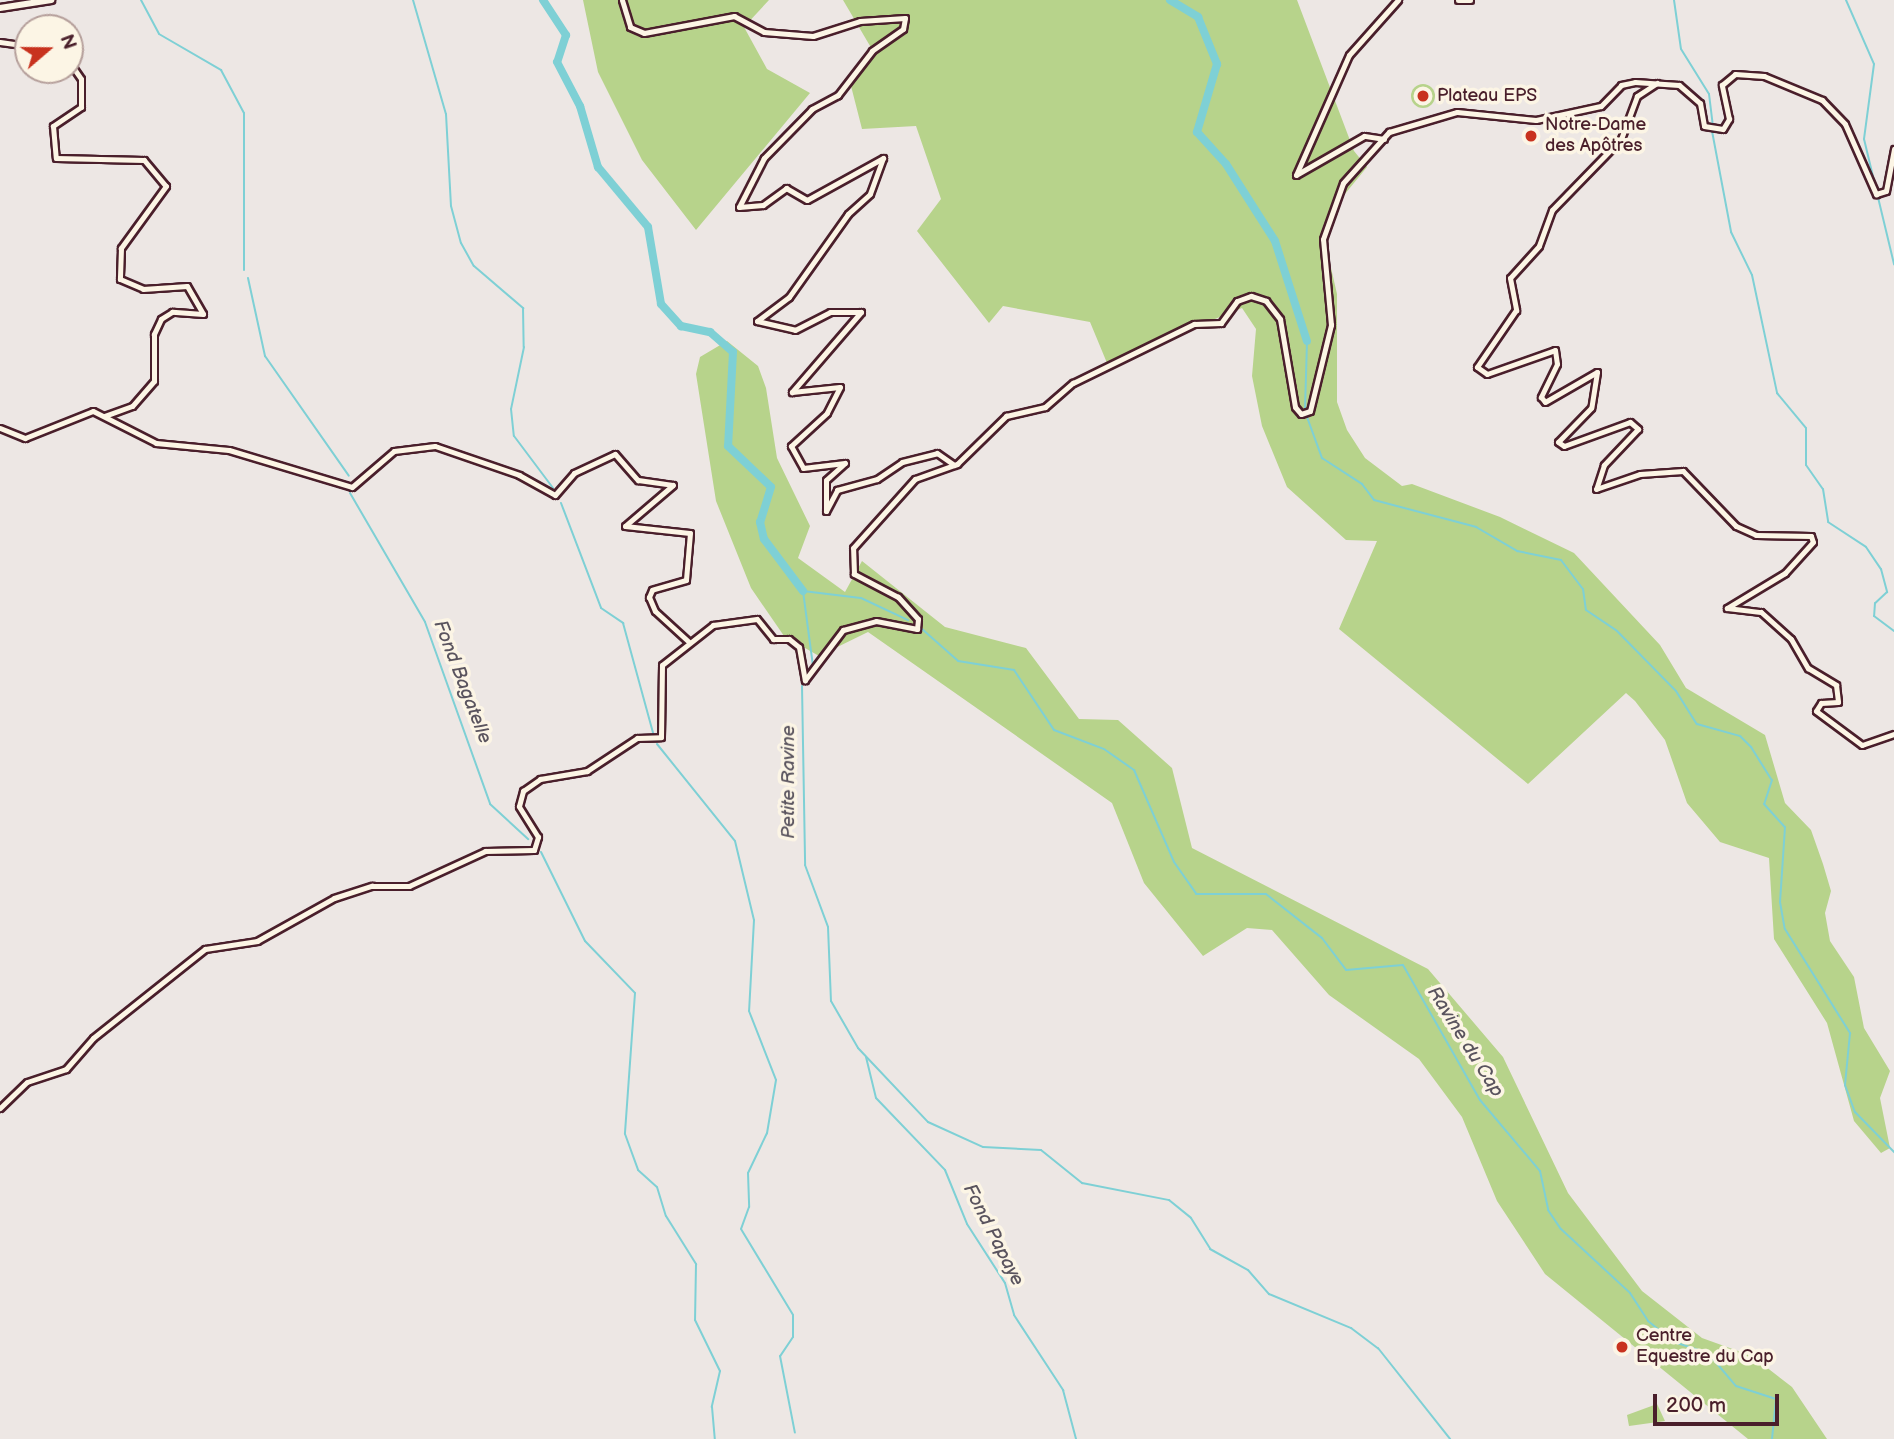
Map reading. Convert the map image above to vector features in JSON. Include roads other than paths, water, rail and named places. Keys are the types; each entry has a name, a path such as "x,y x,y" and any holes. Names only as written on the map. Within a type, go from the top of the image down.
{"highway":[{"path":"0,8 51,0"}],"main road":[{"path":"622,0 630,27 644,33 734,16 764,32 813,36 860,21 905,18 903,29 873,51 838,95 812,109 764,158 739,207 763,205 786,188 807,200 883,158 870,194 848,214 785,301 757,321 795,330 830,312 861,312 792,392 840,387 827,413 791,446 803,468 845,463 826,480 826,511 837,490 877,479 902,462 937,453 954,466"},
{"path":"1384,139 1364,136 1297,175 1349,55 1398,0"},
{"path":"1458,0 1470,0"},
{"path":"0,1108 27,1082 66,1069 93,1038 205,949 257,941 334,898 372,886 409,886 491,850 526,854 537,848 538,837 519,806 531,784 581,774 637,738 661,737 659,671 689,642 713,625 757,619 773,639 799,647 805,680 843,630 876,621 917,629 918,620 898,597 853,574 850,559 864,531 892,512 915,479 954,466 1006,416 1045,407 1073,383 1194,324 1221,323 1237,301 1251,296 1266,301 1280,319 1295,407 1307,412 1317,402 1331,325 1323,239 1343,183 1396,129 1457,112 1531,120 1597,107 1621,85 1657,83 1692,94 1706,127 1720,130 1729,119 1723,85 1730,74 1764,76 1814,96 1845,124 1876,194 1884,193 1894,149"},
{"path":"1657,83 1637,96 1627,133 1552,210 1539,246 1510,278 1516,310 1478,367 1487,374 1555,350 1557,365 1541,397 1545,402 1597,372 1591,408 1559,439 1561,445 1630,422 1638,429 1604,465 1596,489 1640,474 1683,471 1736,526 1756,535 1811,536 1813,542 1785,573 1727,608 1761,612 1791,639 1808,668 1836,685 1838,702 1821,703 1816,710 1862,745 1894,734"},
{"path":"81,84 81,107 52,128 56,158 144,160 166,186 121,248 120,279 143,289 187,286 203,314 178,312 161,319 154,334 154,381 132,406 105,416"},
{"path":"0,428 25,438 81,412 105,416 166,446 229,450 352,487 366,481 394,451 427,446 519,475 550,495 574,473 620,456 638,480 673,485 625,526 690,533 686,580 652,590 649,597 655,611 689,642"}],"waterway":[{"name":"Fond Bagatelle","path":"141,0 159,34 221,70 244,113 244,270"},
{"path":"413,0 446,114 451,206 461,243 474,266 523,308 524,347 511,409 514,436 553,488"},
{"name":"Ravine du Cap","path":"543,0 566,35 557,62 580,106 598,167 648,227 661,304 681,326 710,332 733,352 728,446 771,487 760,522 764,539 803,591"},
{"path":"1170,0 1198,17 1217,64 1197,132 1226,164 1275,241 1307,341"},
{"path":"1674,0 1681,49 1709,94 1713,125"},
{"path":"1846,0 1874,64 1864,139 1894,264"},
{"path":"1712,131 1731,232 1752,275 1777,393 1806,428 1806,465 1823,489 1828,522 1866,547 1881,569 1887,592 1875,603 1874,616 1894,631"},
{"name":"Fond Bagatelle","path":"248,278 265,356 349,476"},
{"path":"1305,409 1307,341"},
{"path":"1307,417 1322,458 1362,484 1374,500 1476,527 1517,551 1561,560 1583,589 1586,610 1617,631 1676,691 1697,724 1740,736 1751,747 1772,780 1764,804 1785,827 1780,902 1785,929 1850,1033 1845,1085 1855,1112 1894,1152"},
{"name":"Fond Bagatelle","path":"350,493 425,622 490,804 528,839"},
{"path":"561,503 601,608 623,623 653,733"},
{"name":"Ravine du Cap","path":"813,666 803,591 861,598 908,620"},
{"name":"Ravine du Cap","path":"922,629 958,661 1014,670 1054,730 1104,749 1134,770 1174,862 1196,894 1266,894 1322,938 1346,970 1403,965 1480,1100 1540,1171 1548,1210 1561,1229 1630,1293 1648,1321 1674,1342 1708,1353 1736,1386 1776,1399 1772,1439"},
{"name":"Petite Ravine","path":"802,686 805,865 828,927 831,1001 858,1048 928,1122 983,1147 1041,1150 1082,1183 1169,1200 1191,1218 1210,1249 1248,1270 1269,1294 1351,1328 1378,1348 1450,1439"},
{"path":"657,744 735,841 754,920 749,1011 776,1080 767,1133 748,1173 749,1207 741,1229 793,1315 793,1337 780,1356 795,1433"},
{"name":"Fond Bagatelle","path":"541,852 585,941 635,993 625,1134 638,1170 657,1187 666,1216 696,1264 695,1320 720,1371 712,1407 715,1439"},
{"name":"Fond Papaye","path":"866,1057 876,1098 945,1170 967,1224 1005,1283 1014,1315 1063,1390 1076,1439"}],"place":[{"name":"Plateau EPS","path":"1423,96"},
{"name":"Notre-Dame des Apôtres","path":"1531,136"},
{"name":"Centre Equestre du Cap","path":"1622,1347"}]}
